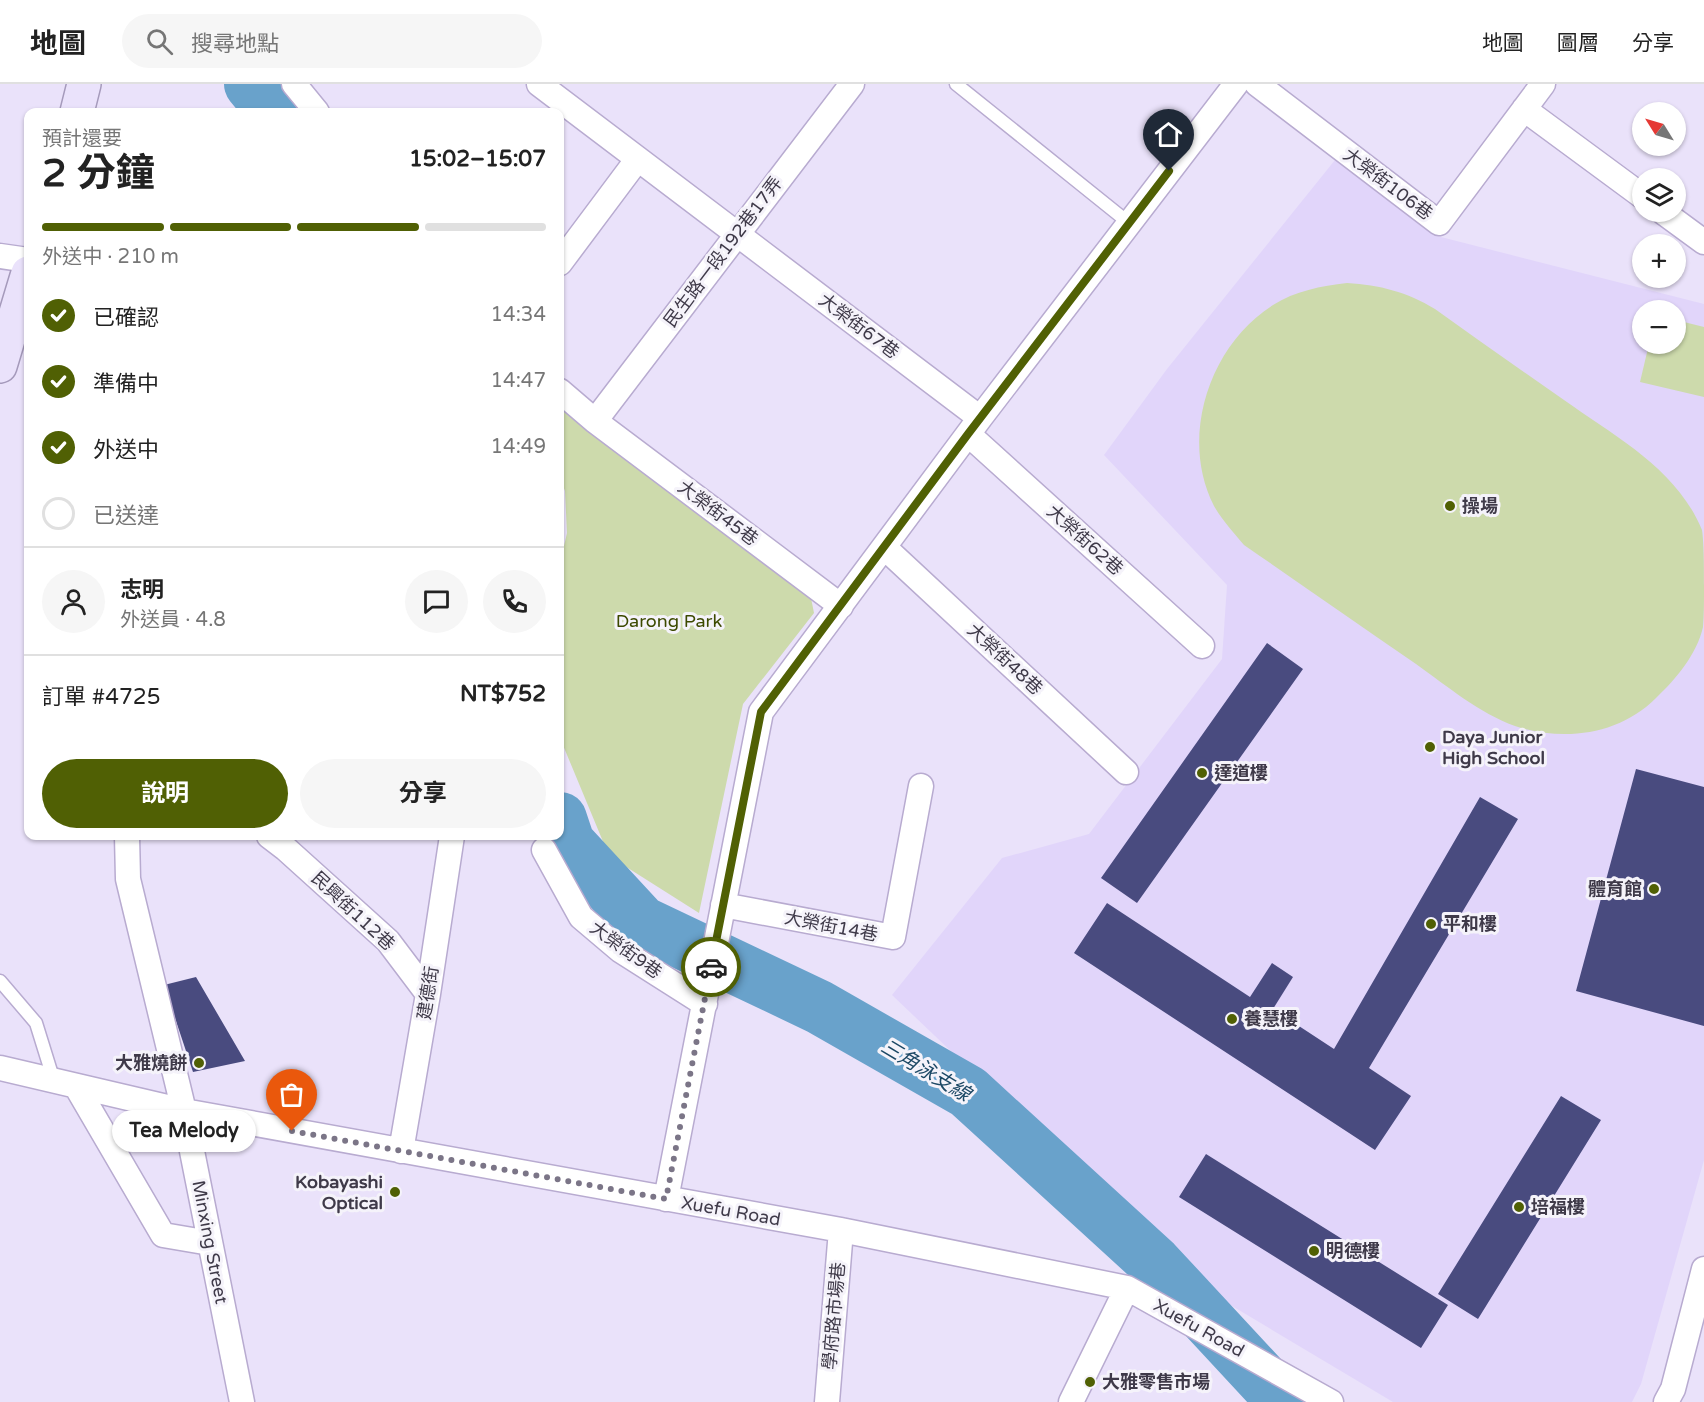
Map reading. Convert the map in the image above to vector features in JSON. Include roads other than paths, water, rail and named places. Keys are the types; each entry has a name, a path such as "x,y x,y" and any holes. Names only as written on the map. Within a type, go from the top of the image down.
{"main road":[{"path":"78,108 84,84"},
{"path":"0,366 24,286"}],"street":[{"path":"294,84 314,108"},
{"name":"大榮街67巷","path":"539,84 737,234 974,426"},
{"name":"民生路一段192巷17弄","path":"594,421 852,84"},
{"path":"666,1199 761,712 974,426 1236,84"},
{"name":"大榮街106巷","path":"1257,84 1439,223 1543,84"},
{"path":"1524,109 1632,189"},
{"path":"564,258 637,160"},
{"path":"1677,222 1704,242"},
{"path":"0,256 24,259"},
{"name":"大榮街45巷","path":"564,395 594,421 841,606"},
{"name":"大榮街62巷","path":"974,426 1202,646"},
{"name":"大榮街48巷","path":"884,547 1126,772"},
{"name":"大榮街14巷","path":"722,913 893,938 921,786"},
{"name":"Minxing Street","path":"127,840 129,879 184,1111 243,1402"},
{"name":"民興街112巷","path":"274,840 388,941 429,994"},
{"name":"建德街","path":"401,1151 429,994 451,840"},
{"name":"大榮街9巷","path":"544,850 581,916 620,950 706,997"},
{"name":"Xuefu Road","path":"0,1068 184,1111 841,1230 1127,1288 1331,1402"},
{"path":"65,1084 163,1235 210,1243"},
{"name":"學府路市場巷","path":"827,1402 841,1230"},
{"path":"1666,1402 1672,1389 1704,1269"},
{"path":"1071,1402 1127,1288"}],"lane":[{"path":"956,84 1130,223"},
{"path":"0,981 36,1023 65,1084"}],"waterway":[{"name":"三角泳支線","path":"251,84 271,108"},
{"name":"三角泳支線","path":"564,831 568,843 642,923 819,1007 968,1092 1155,1263 1284,1402"}],"place":[{"name":"操場","path":"1450,506"},
{"name":"Daya Junior High School","path":"1430,747"},
{"name":"達道樓","path":"1202,773"},
{"name":"體育館","path":"1654,889"},
{"name":"平和樓","path":"1431,924"},
{"name":"養慧樓","path":"1232,1019"},
{"name":"大雅燒餅","path":"199,1063"},
{"name":"Tea Melody","path":"292,1131"},
{"name":"Kobayashi Optical","path":"395,1192"},
{"name":"培福樓","path":"1519,1207"},
{"name":"明德樓","path":"1314,1251"},
{"name":"大雅零售市場","path":"1090,1382"}],"park label":[{"name":"Darong Park","path":"669,621"}]}
